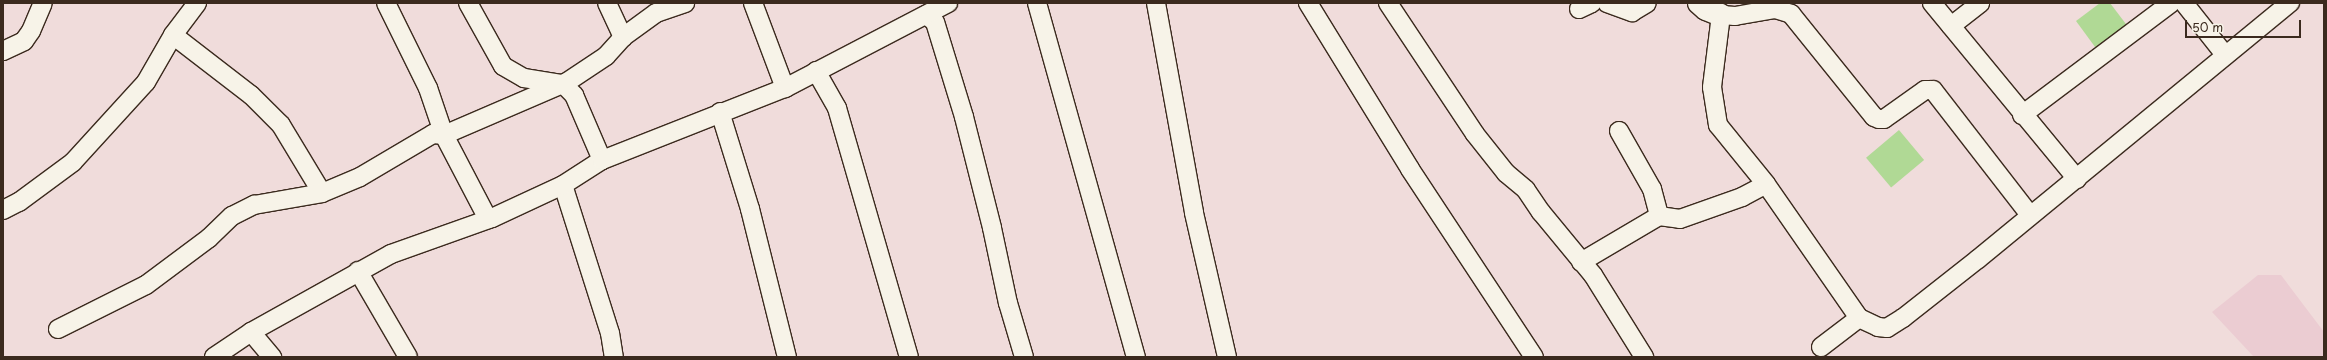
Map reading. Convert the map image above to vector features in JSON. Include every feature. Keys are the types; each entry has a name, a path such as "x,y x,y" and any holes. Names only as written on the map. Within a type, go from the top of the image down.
{"street":[{"path":"3,51 24,41 31,32 43,3"},
{"path":"3,210 19,202 73,162 146,82 172,35 197,3"},
{"path":"386,3 428,88 444,135 488,219"},
{"path":"607,3 623,37"},
{"path":"58,329 146,285 209,238 232,216 254,205 322,193 360,177 433,134 444,135 563,84 606,56 623,37 656,13 685,3"},
{"path":"753,3 785,88"},
{"path":"214,357 251,332 358,271 391,254 488,219 563,185 602,160 720,112 785,88 948,3"},
{"path":"1037,3 1136,357"},
{"path":"1156,3 1194,214 1227,357"},
{"path":"1308,3 1410,169 1534,357"},
{"path":"1388,3 1475,134 1506,173 1526,190 1581,262 1593,275 1644,357"},
{"path":"1607,3 1632,12 1647,3"},
{"path":"1699,3 1706,9 1721,15 1735,16 1776,9 1791,14 1874,117 1879,119 1884,119 1925,90 1934,90 2030,215"},
{"path":"1932,3 2077,179"},
{"path":"1952,26 1980,3"},
{"path":"2022,114 2171,3"},
{"path":"2184,3 2225,56"},
{"path":"1721,15 1712,87 1718,125 1766,184 1859,318 1878,327 1887,328 1903,318 2030,215 2077,179 2290,3"},
{"path":"470,4 503,66 524,78 563,84 580,107 602,160"},
{"path":"926,15 935,22 964,117 992,228 1008,303 1024,357"},
{"path":"172,35 251,95 281,124 322,193"},
{"path":"816,71 837,108 909,357"},
{"path":"720,112 750,209 787,357"},
{"path":"1619,132 1652,188 1659,216"},
{"path":"1581,262 1659,216 1680,219 1742,197 1766,184"},
{"path":"563,185 610,334 614,357"},
{"path":"358,271 408,357"},
{"path":"1821,347 1859,318"},
{"path":"251,332 272,357"}],"shaded area":[{"path":"2258,275 2281,275 2324,332 2324,357 2254,357 2212,312"}],"green space":[{"path":"2100,3 2110,3 2129,28 2098,51 2076,21"},
{"path":"1899,130 1924,160 1891,188 1866,158"}]}
